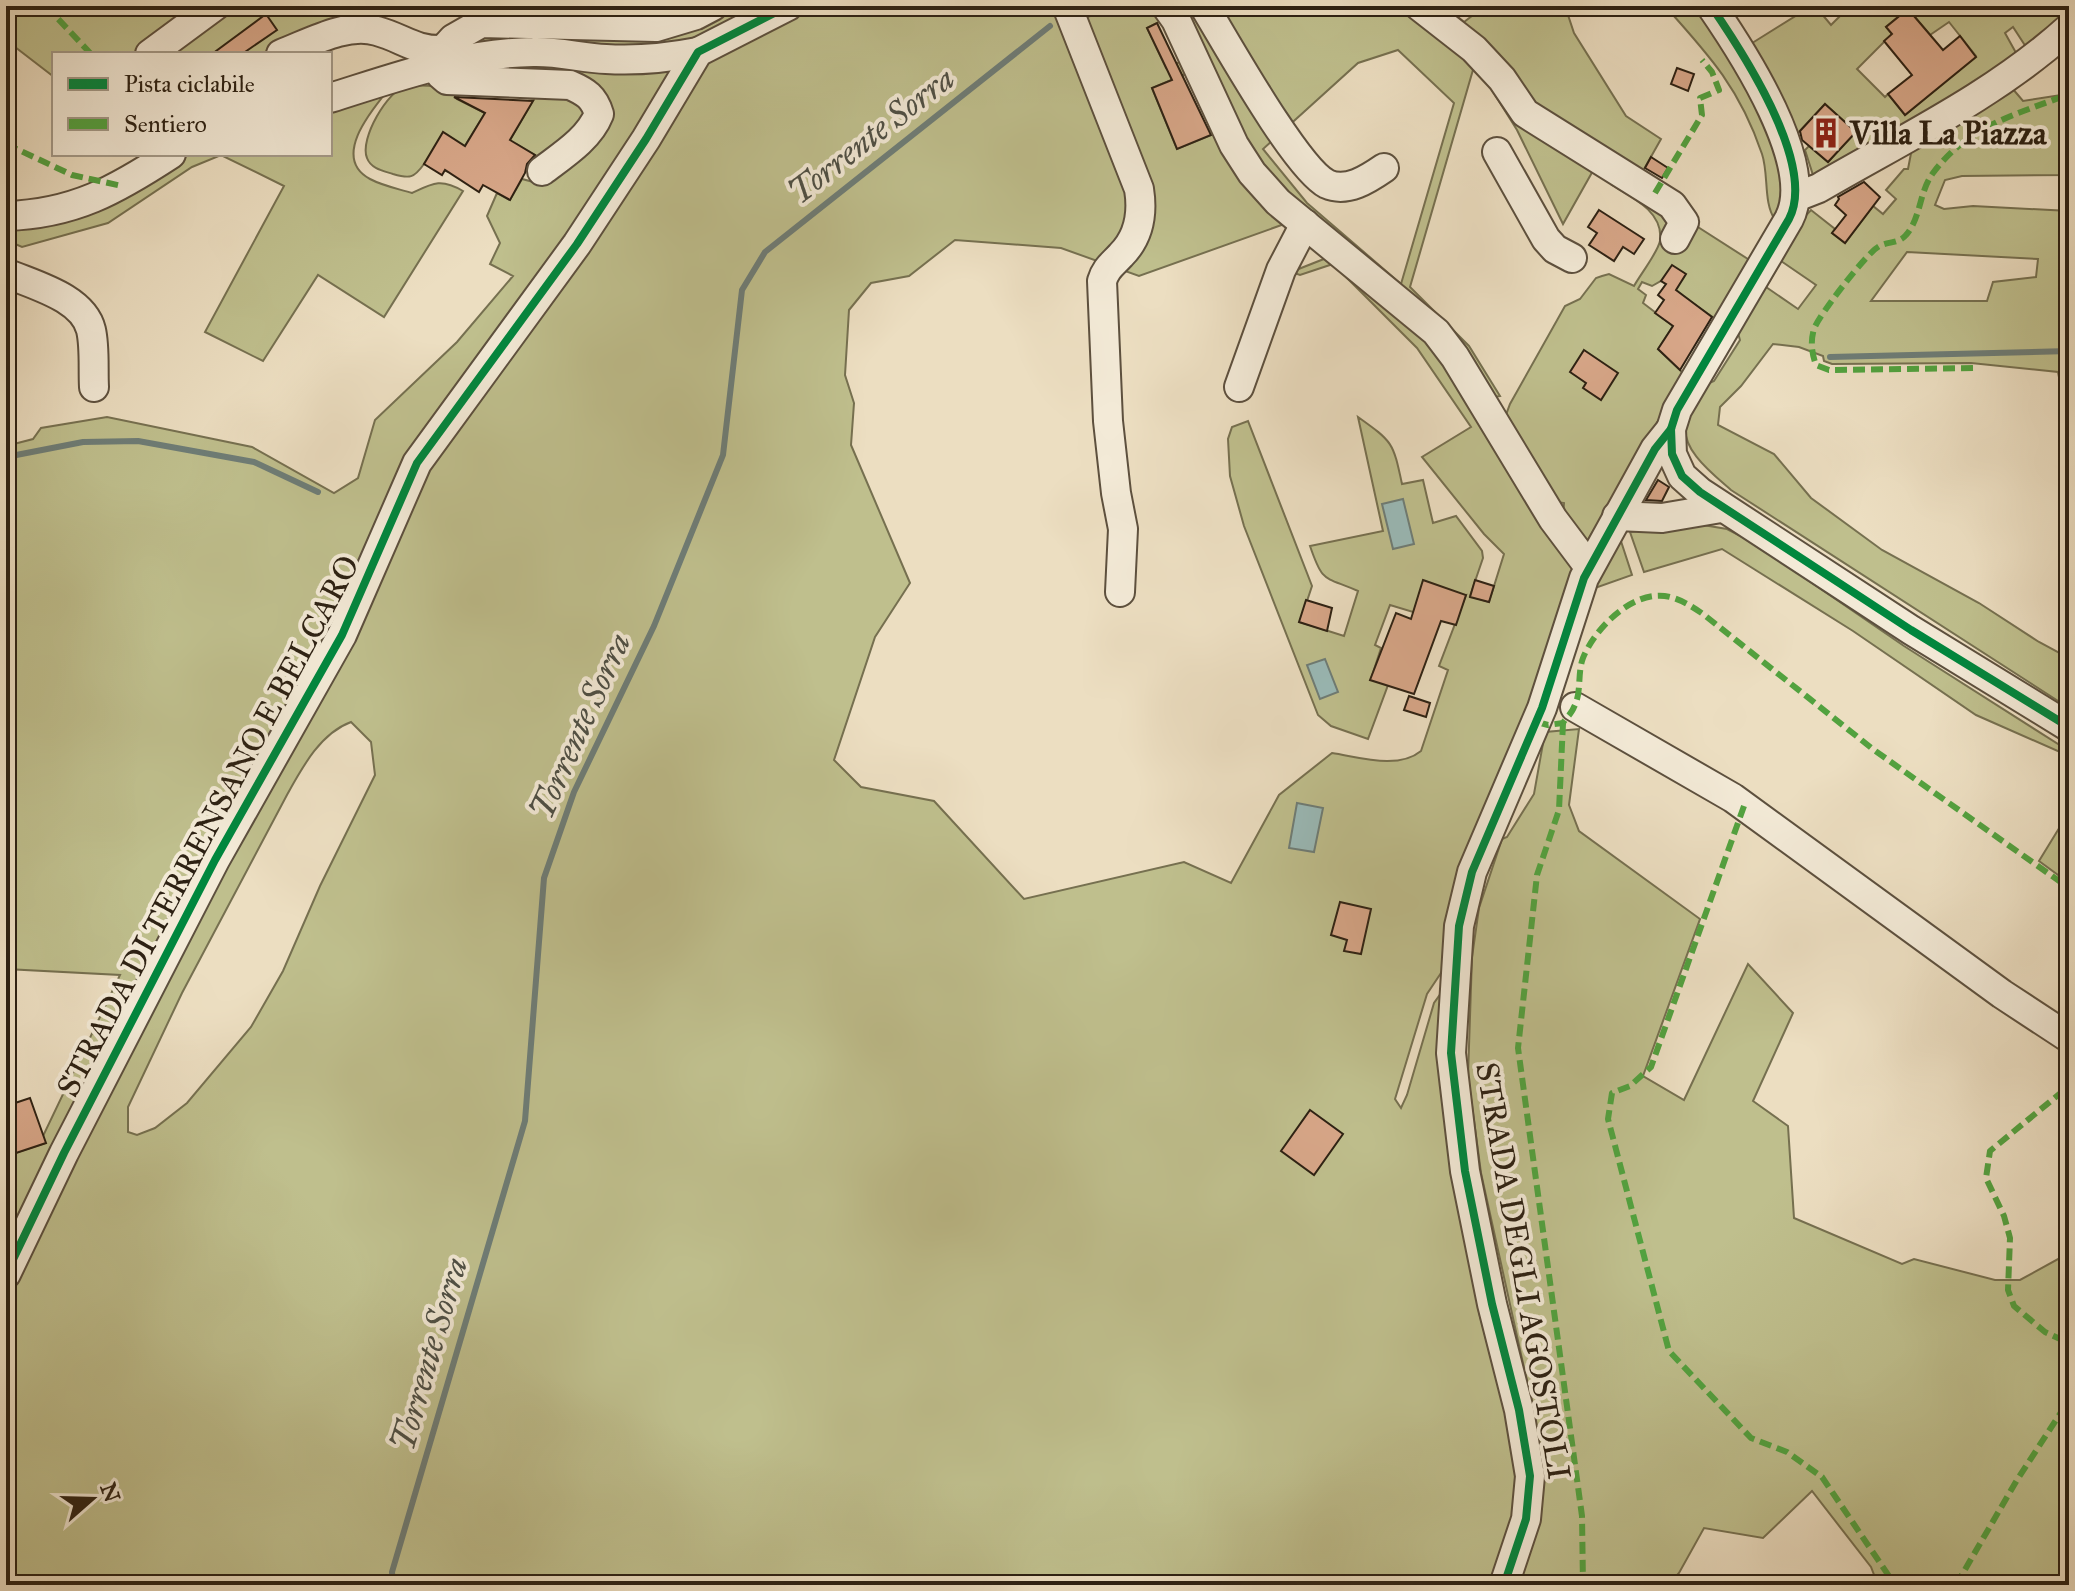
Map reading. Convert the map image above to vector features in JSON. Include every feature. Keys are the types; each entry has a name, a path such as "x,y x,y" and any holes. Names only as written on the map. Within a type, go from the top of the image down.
{"street":[{"path":"153,52 215,6"},
{"path":"542,171 565,154 596,122 599,114 595,101 584,91 570,85 447,80 440,74 441,57 453,39 481,23 656,27 696,15 713,6"},
{"path":"332,97 441,57 536,52 656,60 698,52 788,6"},
{"path":"1067,6 1139,189 1142,209 1136,234 1123,254 1107,267 1102,281 1108,421 1123,529 1120,592"},
{"path":"1166,6 1176,20 1252,173 1278,202 1436,332 1455,357 1548,511 1589,567"},
{"path":"1204,6 1312,173 1330,185 1361,184 1384,168"},
{"path":"1419,6 1474,49 1502,79 1525,113 1672,205 1684,222 1675,239"},
{"path":"1711,6 1745,57 1769,101 1786,145 1796,197 1813,191 1985,94 2038,56 2069,28"},
{"path":"286,52 347,30 363,29 378,31 441,57"},
{"name":"STRADA DI TERRENSANO E BELCARO","path":"6,1274 64,1153 215,860 342,635 417,463 577,244 698,52"},
{"path":"1497,152 1546,239 1555,249 1572,258"},
{"path":"6,216 39,215 83,204 122,186 168,156"},
{"name":"STRADA DEGLI AGOSTOLI","path":"1504,1585 1526,1519 1530,1476 1519,1410 1492,1304 1465,1171 1452,1066 1461,913 1472,872 1542,708 1589,567 1789,219 1796,197"},
{"path":"1239,387 1281,270 1305,224"},
{"path":"6,273 61,298 81,311 91,330 94,387"},
{"path":"1671,429 1672,454 1677,469 1721,508 1923,638 2069,727"},
{"path":"1617,516 1662,518 1721,508"},
{"path":"1575,707 1733,798 2002,994 2069,1038"}],"green space":[{"path":"6,6 340,6 347,25 272,52 52,52 52,75 6,40"},
{"path":"512,6 703,6 657,22 496,15"},
{"path":"723,6 1084,6 1087,17 1126,6 1155,6 1163,20 1147,28 1166,68 1182,61 1188,73 1152,88 1177,149 1216,133 1290,222 1139,276 1061,248 955,240 909,276 871,283 849,310 845,375 854,403 851,445 910,583 875,637 834,760 861,787 934,801 1024,899 1184,862 1231,883 1279,795 1332,753 1390,761 1412,757 1421,751 1448,670 1439,666 1466,595 1413,612 1390,605 1375,645 1381,648 1371,679 1388,685 1368,739 1331,726 1318,715 1244,526 1230,476 1228,439 1232,427 1248,421 1312,586 1300,622 1344,636 1358,591 1326,577 1318,567 1310,546 1383,531 1358,417 1390,444 1402,484 1423,480 1433,523 1456,516 1482,551 1483,558 1470,596 1489,602 1504,554 1422,457 1471,427 1417,348 1333,264 1300,275 1291,272 1329,257 1433,335 1576,566 1535,698 1468,845 1458,874 1445,967 1427,994 1395,1099 1401,1108 1434,1003 1444,989 1454,1175 1479,1312 1505,1412 1517,1480 1514,1517 1492,1585 6,1585 6,1156 45,1143 43,1136 120,975 6,969 6,446 33,439 41,428 107,417 252,447 334,493 358,478 375,420 457,342 513,276 490,264 500,243 487,216 497,193 510,200 522,179 541,184 602,99 456,72 479,30 657,32","holes":["351,722 371,742 375,775 320,886 283,971 251,1027 187,1103 155,1128 137,1135 128,1132 128,1107 182,993 300,772 322,742"]},
{"path":"1173,6 1407,6 1687,220 1751,261 1717,320 1661,281 1652,286 1642,282 1638,289 1646,295 1643,303 1673,326 1658,349 1685,375 1585,541 1563,517 1564,503 1551,501 1503,423 1510,404 1565,306 1580,299 1596,278 1602,276 1609,274 1634,286 1659,246 1660,231 1652,214 1637,200 1612,185 1614,181 1594,169 1563,224 1517,130 1475,63 1410,287 1469,346 1500,396 1489,398 1255,165","holes":["1398,50 1454,103 1401,284 1307,203 1263,149 1358,63"]},
{"path":"1431,6 1445,6 1464,22 1485,6 1565,6 1574,33 1626,116 1661,139 1643,171 1539,117"},
{"path":"1665,6 1698,6 1761,107 1785,188 1775,220 1769,205 1762,154 1744,110 1710,58"},
{"path":"1806,6 1820,6 1821,13 1831,25 1839,17 1834,13 1833,6 2069,6 2069,15 2028,50 2013,27 2005,33 2015,57 1892,135 1813,175 1805,150 1809,146 1828,162 1855,131 1825,104 1797,134 1749,45 1805,10","holes":["1908,9 1930,35 1949,22 1976,56 1905,115 1888,94 1885,97 1857,69 1892,34 1886,27"]},
{"path":"407,85 570,91 592,116 561,147 530,164 535,155 516,144 504,150 534,99 462,88 457,99 485,113 449,172 424,164 414,175 404,177 375,167 369,162 366,150 367,139 377,116 392,96"},
{"path":"2012,88 2023,101 2061,95 2069,98 2069,175 1962,176 1945,180 1935,205 1944,209 1973,206 2069,211 2069,411 2064,403 2058,372 1971,363 1832,364 1824,361 1823,356 1799,347 1773,344 1741,386 1720,407 1718,425 1774,454 1811,498 1882,550 1979,603 2069,658 2069,708 1731,490 1707,469 1693,451 1685,432 1693,404 1703,386 1714,381 1740,340 1736,326 1797,225 1811,210 1835,229 1832,233 1845,243 1873,206 1883,214 1896,199 1886,190 1904,169 1908,169 1913,143","holes":["1907,252 2038,259 2036,277 1993,282 1987,301 1871,301","1781,261 1816,285 1798,309 1766,287"]},
{"path":"389,89 358,134 354,159 359,170 370,179 412,193 437,183 449,184 463,191 384,317 318,275 263,361 205,332 284,186 223,156 332,156 332,103"},
{"path":"186,156 219,156 192,167 108,223 22,247 6,240 6,221"},
{"path":"1691,523 1727,529 1754,543 1904,646 2069,751 2069,756 1976,715 1853,631 1722,549 1644,572 1630,532"},
{"path":"1618,532 1632,575 1592,589 1561,696 1558,694 1590,580"},
{"path":"1579,729 1569,805 1579,831 1700,919 1643,1076 1684,1100 1748,964 1793,1013 1753,1101 1788,1126 1794,1218 1902,1264 1914,1259 1995,1280 2020,1280 2069,1253 2069,1585 1878,1585 1871,1567 1812,1491 1763,1538 1704,1528 1679,1573 1668,1585 1516,1585 1543,1478 1534,1413 1481,1173 1468,1076 1472,957 1479,908 1502,839 1507,837 1534,794 1545,732"},
{"path":"2069,812 2069,883 2039,861"}],"water":[{"path":"1403,499 1414,544 1393,549 1382,504"},
{"path":"1325,659 1338,692 1320,699 1307,665"},
{"path":"1297,803 1323,808 1314,852 1289,848"}],"building":[{"path":"1908,9 1943,50 1960,36 1976,57 1905,115 1888,94 1912,75 1884,41 1892,34 1886,27"},
{"path":"266,14 277,30 245,52 215,52"},
{"path":"1157,23 1211,135 1177,149 1152,88 1172,80 1147,28"},
{"path":"1677,68 1694,74 1688,91 1671,84"},
{"path":"454,97 533,101 510,140 535,155 527,164 510,200 483,185 479,192 445,170 442,175 424,164 443,132 465,146 485,113"},
{"name":"Villa La Piazza","path":"1825,104 1856,132 1828,162 1802,140 1800,131"},
{"path":"1651,157 1668,168 1662,178 1645,168"},
{"path":"1864,182 1880,197 1845,243 1832,233 1846,215 1835,205 1838,197"},
{"path":"1599,210 1644,239 1634,254 1623,247 1614,261 1589,245 1597,233 1588,227"},
{"path":"1672,265 1686,274 1676,290 1712,317 1680,370 1658,349 1673,326 1655,313 1664,300 1658,295 1666,284 1661,281"},
{"path":"1584,350 1618,373 1601,400 1583,388 1586,383 1570,372"},
{"path":"1658,480 1669,487 1662,501 1646,500"},
{"path":"1423,580 1466,595 1456,625 1441,621 1414,694 1370,680 1396,613 1411,619"},
{"path":"1475,580 1494,586 1489,602 1470,597"},
{"path":"1306,600 1332,608 1327,631 1299,622"},
{"path":"1409,696 1430,703 1426,717 1404,710"},
{"path":"1340,902 1371,909 1361,954 1344,951 1347,940 1331,935"},
{"path":"30,1098 46,1143 10,1155 6,1144 6,1106"},
{"path":"1310,1110 1343,1134 1314,1175 1281,1151"}],"waterway":[{"name":"Torrente Sorra","path":"393,1585 392,1572 525,1121 544,878 574,792 654,626 723,455 742,290 765,252 1050,26"},
{"path":"1830,357 2069,351"},
{"path":"6,457 83,442 138,441 254,462 318,492"}],"marked path":[{"path":"46,6 89,52"},
{"path":"1655,193 1702,115 1700,98 1719,90 1712,72 1702,60"},
{"path":"1973,368 1829,370 1816,365 1812,348 1814,329 1843,285 1864,261 1878,247 1906,235 1915,221 1928,180 1947,156 1995,123 2069,94"},
{"path":"6,144 72,175 122,186"},
{"path":"1537,722 1548,725 1563,723 1570,713 1578,695 1583,658 1606,623 1630,604 1643,599 1656,596 1674,598 1703,614 1874,750 2069,888"},
{"path":"1563,723 1559,810 1537,875 1518,1048 1582,1516 1583,1585"},
{"path":"1744,806 1651,1067 1630,1086 1612,1093 1608,1119 1669,1351 1751,1438 1787,1452 1822,1477 1895,1585"},
{"path":"2067,1038 2069,1053"},
{"path":"2069,1073 2063,1091 1990,1151 1986,1178 2004,1216 2010,1238 2008,1290 2014,1306 2045,1332 2069,1343"},
{"path":"1956,1585 2017,1480 2069,1400"}],"cycle path":[{"path":"6,1274 64,1153 215,860 342,635 417,463 577,244 698,52 788,6"},
{"path":"1711,6 1772,109 1793,169 1795,196 1789,219 1677,410 1671,429 1672,454 1682,476 1700,492 1911,630 2069,727"},
{"path":"1504,1585 1526,1519 1530,1476 1519,1410 1492,1304 1465,1171 1451,1053 1459,926 1472,872 1542,708 1584,578 1655,449 1671,429"}],"place":[{"name":"Villa La Piazza","path":"1826,133"}]}
